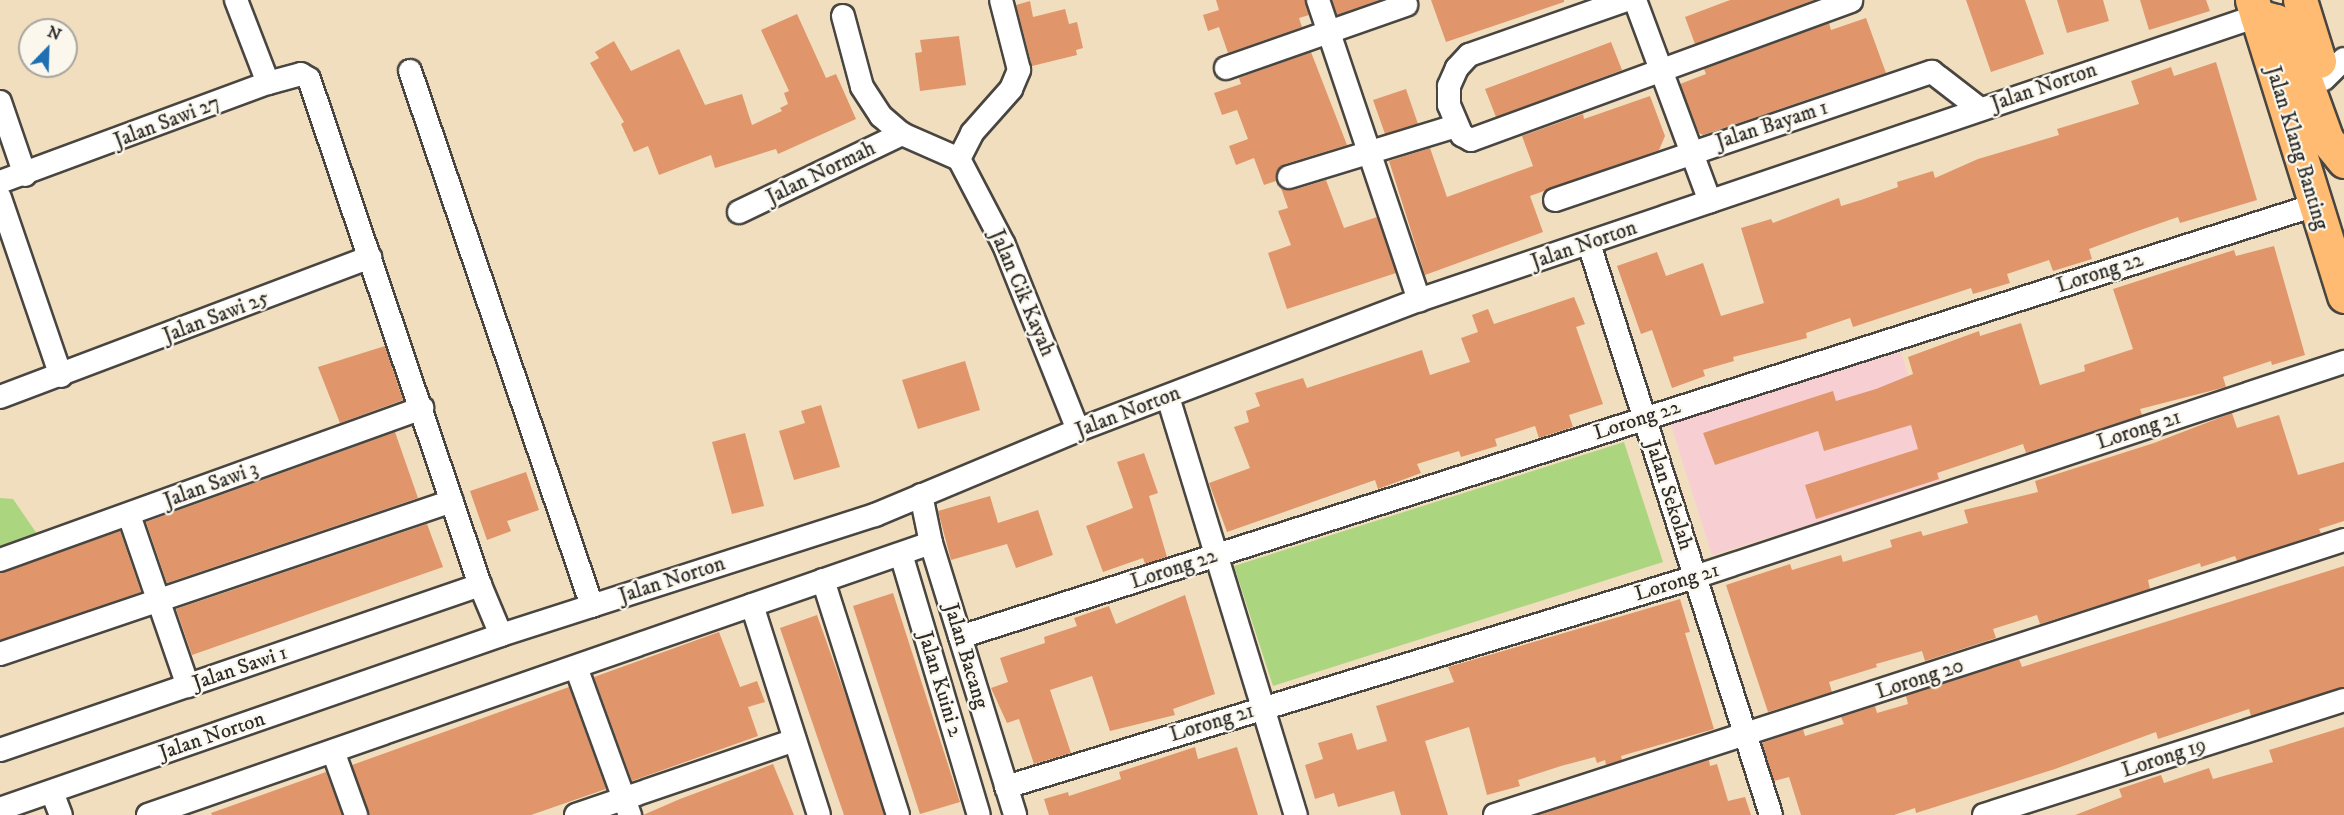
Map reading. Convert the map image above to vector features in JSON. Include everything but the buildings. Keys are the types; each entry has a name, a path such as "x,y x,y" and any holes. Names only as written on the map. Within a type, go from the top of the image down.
{"highway":[{"path":"2300,0 2334,69 2344,142"},
{"path":"2259,5 2288,33 2327,140 2344,161"},
{"name":"Jalan Klang Banting","path":"2259,5 2315,205 2344,296"}],"street":[{"path":"237,0 268,83"},
{"path":"843,16 862,87 881,117 902,134 959,159 972,133 1011,89 1018,70 1001,0"},
{"path":"1318,0 1419,300"},
{"path":"1635,0 1710,202"},
{"path":"1289,177 1370,152 1463,133 1662,71 1851,1"},
{"path":"1463,133 1449,86 1457,68 1469,55 1612,2"},
{"path":"1226,68 1406,5"},
{"name":"Jalan Norton","path":"0,809 501,635 874,515 1078,430 1419,300 1980,109 2259,5"},
{"path":"410,71 592,606"},
{"name":"Jalan Bayam 1","path":"1555,200 1692,151 1932,72 1980,109"},
{"name":"Jalan Sawi 27","path":"0,182 25,175 268,83 301,74 309,79 370,257"},
{"path":"0,102 25,175"},
{"name":"Jalan Normah","path":"739,212 902,134"},
{"name":"Jalan Cik Kayah","path":"959,159 1004,245 1078,430"},
{"path":"0,198 61,376"},
{"name":"Lorong 22","path":"960,637 2315,205"},
{"name":"Jalan Sekolah","path":"1589,244 1771,815"},
{"path":"370,257 480,585 501,635"},
{"name":"Jalan Sawi 25","path":"0,397 61,376 370,257"},
{"name":"Lorong 21","path":"1006,787 1695,577 2344,362"},
{"path":"1168,397 1296,815"},
{"name":"Jalan Sawi 3","path":"0,560 422,408"},
{"name":"Jalan Bacang","path":"921,495 931,543 1013,814"},
{"path":"0,654 452,501"},
{"path":"129,515 188,686"},
{"name":"Lorong 20","path":"1495,815 1745,736 2344,540"},
{"path":"148,815 931,543"},
{"name":"Jalan Kuini 2","path":"901,554 979,815"},
{"path":"823,580 898,815"},
{"name":"Jalan Sawi 1","path":"0,750 480,585"},
{"path":"752,605 819,815"},
{"path":"576,667 626,807"},
{"name":"Lorong 19","path":"1984,815 2344,700"},
{"path":"576,815 626,807 795,740"},
{"path":"333,751 356,815"},
{"path":"52,792 61,815"}],"shaded area":[{"path":"1901,352 1942,484 1712,555 1670,422"}],"green space":[{"path":"1624,442 1663,562 1273,686 1234,566"},
{"path":"0,498 13,499 44,544 0,560"}]}
